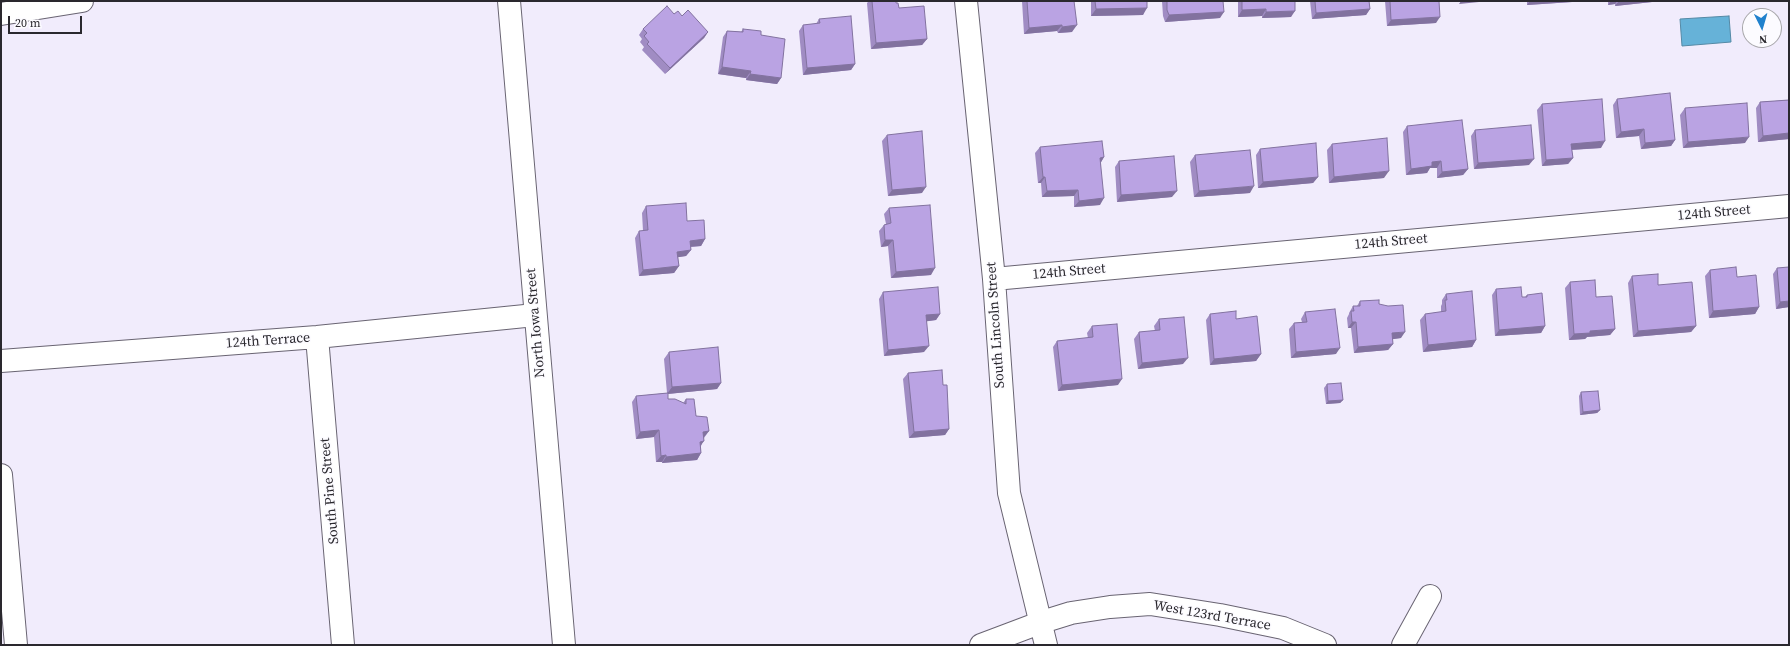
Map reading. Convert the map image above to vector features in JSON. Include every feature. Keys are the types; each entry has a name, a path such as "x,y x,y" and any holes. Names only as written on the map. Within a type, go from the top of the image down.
{"street":[{"path":"1,14 82,1"},
{"name":"North Iowa Street","path":"509,1 564,645"},
{"name":"South Lincoln Street","path":"966,1 994,279 1009,493 1042,622 1046,645"},
{"name":"124th Street","path":"994,279 1789,206"},
{"name":"124th Terrace","path":"1,361 317,337 536,316"},
{"name":"South Pine Street","path":"317,337 343,645"},
{"path":"1,475 16,645"},
{"path":"1403,645 1430,596"},
{"name":"West 123rd Terrace","path":"981,645 1042,622 1071,613 1110,607 1150,604 1220,615 1282,628 1325,645"}],"water":[{"path":"1729,16 1731,42 1682,46 1680,19"}],"building":[{"path":"872,1 896,1 899,8 924,6 927,39 876,43"},
{"path":"1027,1 1074,1 1077,25 1029,28"},
{"path":"1095,1 1147,1 1147,8 1096,9"},
{"path":"1167,1 1223,1 1224,12 1169,15 1167,10"},
{"path":"1242,1 1295,1 1295,11 1266,12 1266,9 1242,10"},
{"path":"1315,1 1369,1 1370,9 1316,13"},
{"path":"1390,1 1439,1 1440,17 1391,20"},
{"path":"667,6 674,14 678,11 682,16 688,10 708,32 670,68 647,44 649,42 644,36 647,33 643,29"},
{"path":"851,16 855,64 807,68 803,25 820,23 819,19"},
{"path":"743,29 761,31 761,35 785,39 781,78 750,74 751,71 722,67 727,31 743,32"},
{"path":"1670,93 1675,140 1645,143 1644,129 1621,132 1617,99"},
{"path":"1602,99 1605,141 1571,144 1573,158 1546,160 1542,104"},
{"path":"1789,100 1789,133 1763,136 1760,102"},
{"path":"1747,103 1749,137 1688,142 1685,108"},
{"path":"1462,120 1468,169 1442,172 1441,161 1432,162 1432,166 1411,169 1407,126"},
{"path":"1531,125 1534,159 1478,163 1475,130"},
{"path":"922,131 926,187 892,190 887,135"},
{"path":"1387,138 1389,171 1334,177 1332,144"},
{"path":"1102,141 1104,157 1100,158 1104,198 1079,201 1078,190 1047,191 1045,177 1043,177 1040,147"},
{"path":"1316,143 1318,177 1263,182 1260,149"},
{"path":"1250,150 1254,186 1199,191 1195,155"},
{"path":"1174,156 1177,191 1121,195 1119,161"},
{"path":"686,203 687,221 704,220 705,239 690,241 691,250 677,252 679,266 643,270 639,231 648,230 646,206"},
{"path":"930,205 935,268 896,272 893,240 885,240 884,225 891,223 889,208"},
{"path":"1736,267 1737,277 1756,275 1759,307 1713,311 1710,270"},
{"path":"1789,267 1789,301 1780,302 1777,268"},
{"path":"1658,274 1658,285 1692,282 1696,326 1638,331 1632,276"},
{"path":"1595,280 1596,297 1612,296 1615,329 1574,334 1570,282"},
{"path":"938,287 940,314 926,315 929,346 888,350 883,292"},
{"path":"1521,287 1522,297 1542,293 1545,326 1499,330 1496,289"},
{"path":"1472,291 1476,340 1428,345 1425,314 1446,311 1446,294"},
{"path":"1379,300 1379,304 1388,306 1403,305 1405,332 1392,333 1393,344 1358,347 1356,322 1352,322 1351,311 1354,311 1353,306 1360,306 1360,301"},
{"path":"1335,309 1340,348 1296,352 1294,323 1307,322 1305,312"},
{"path":"1236,311 1236,319 1257,316 1261,354 1214,359 1210,314"},
{"path":"1184,317 1188,358 1142,363 1139,332 1160,330 1159,319"},
{"path":"1117,324 1122,379 1062,385 1057,341 1093,337 1092,326"},
{"path":"718,347 721,383 672,387 669,352"},
{"path":"942,370 943,385 947,385 949,429 914,432 908,373"},
{"path":"1341,383 1343,400 1328,401 1327,384"},
{"path":"1598,391 1600,410 1583,412 1581,392"},
{"path":"668,393 668,399 675,399 686,404 686,399 694,399 696,416 707,417 709,431 703,432 704,441 700,442 701,453 666,457 666,455 661,456 659,430 640,432 636,396"}]}
